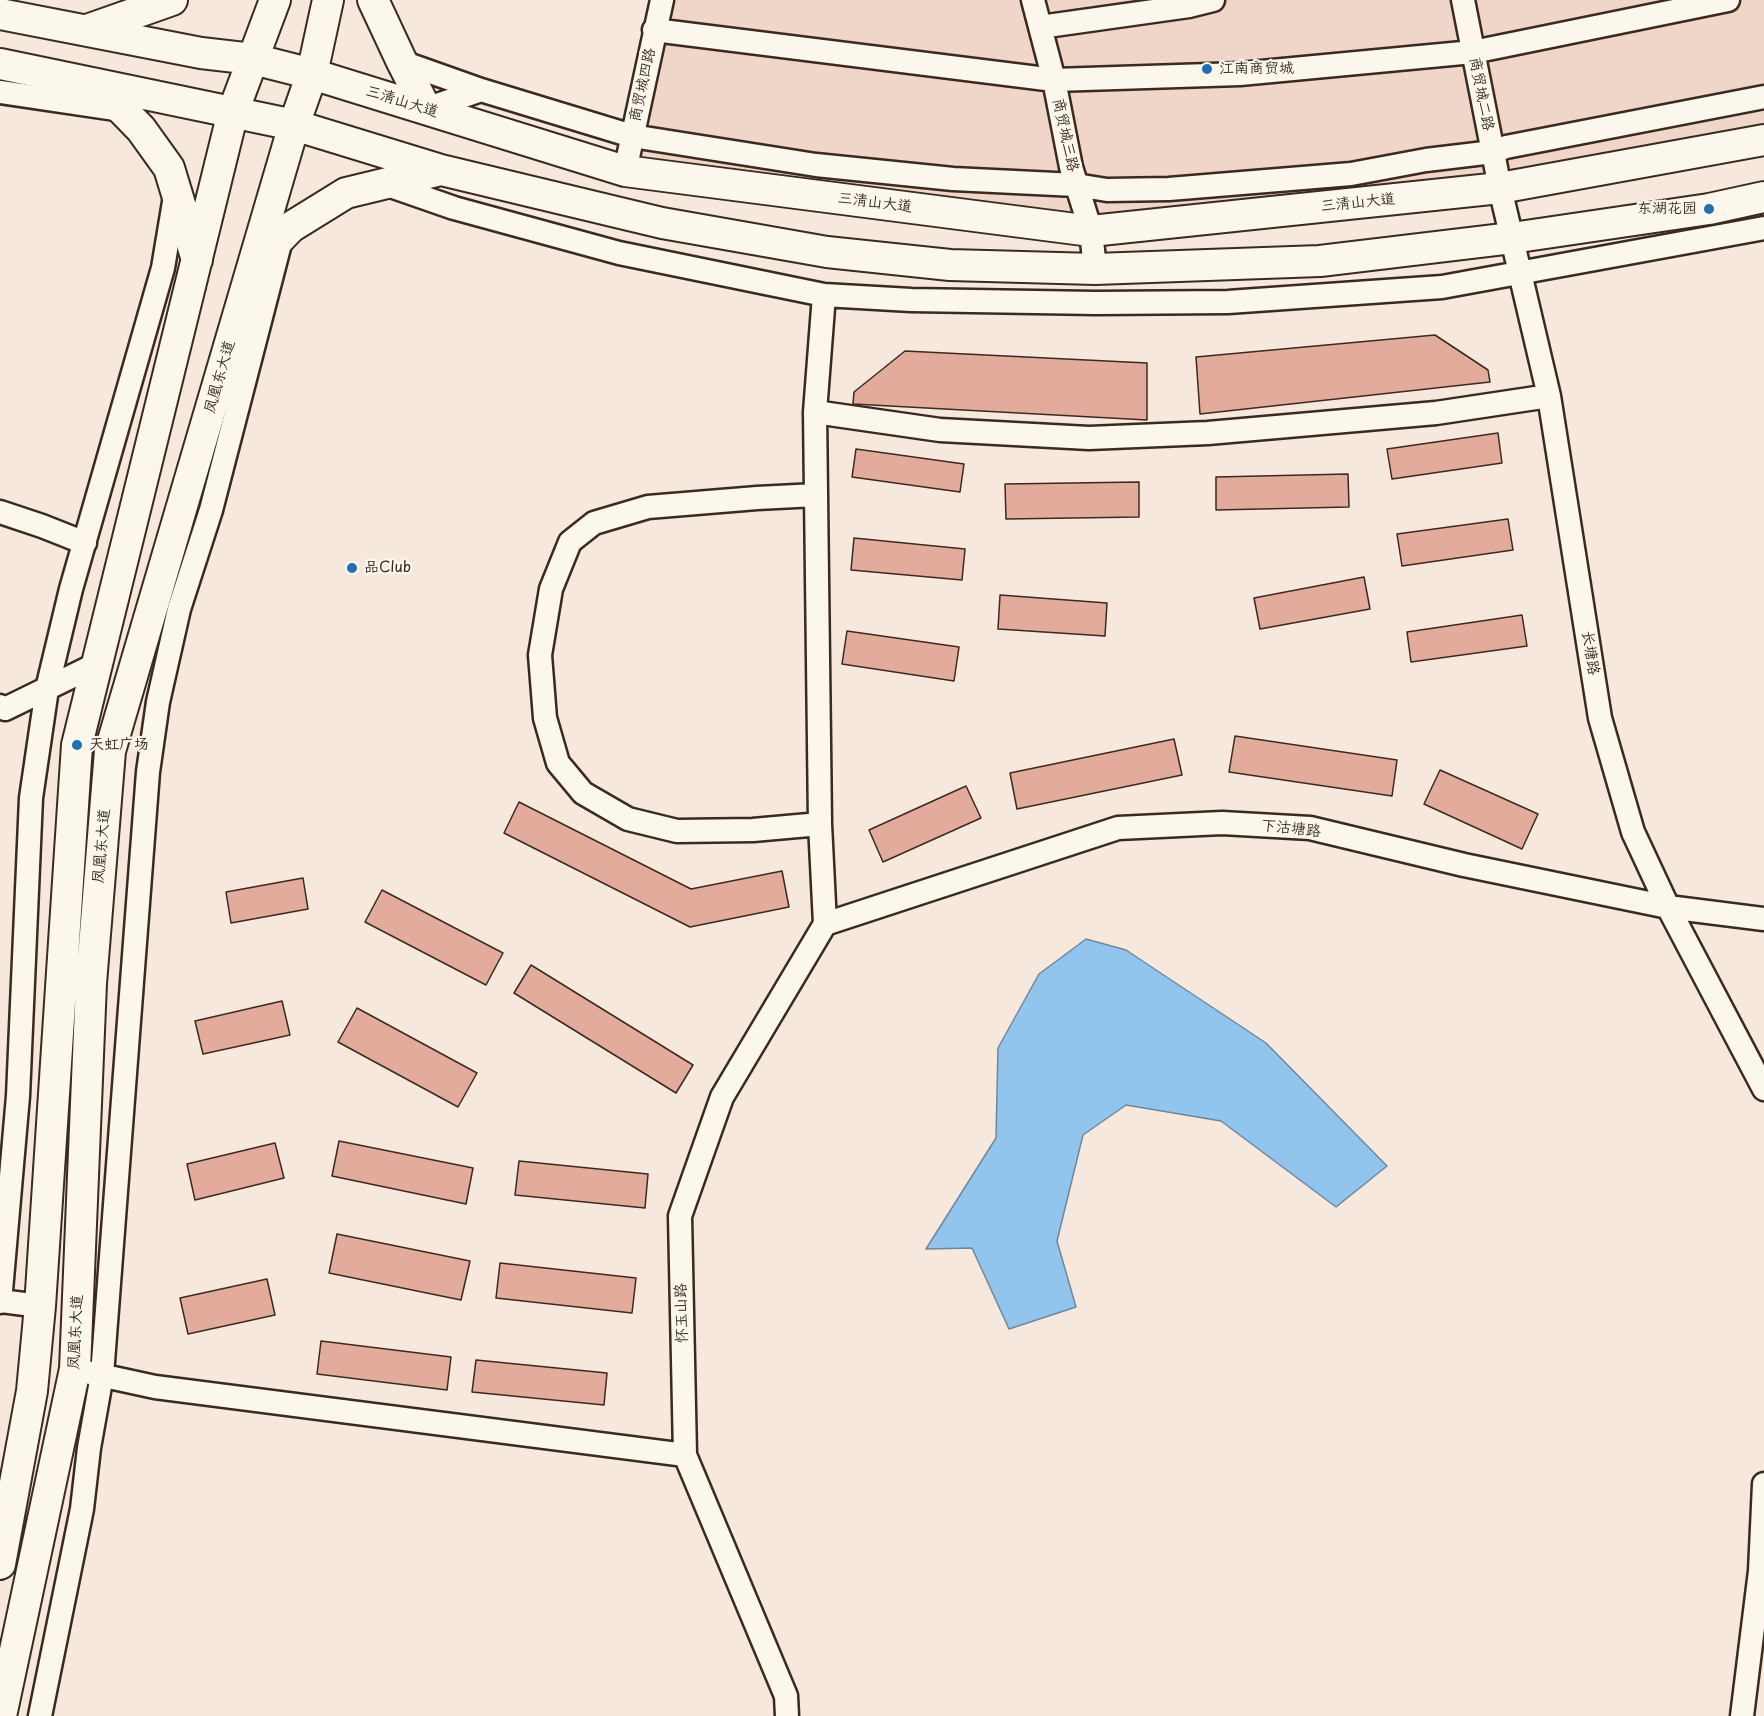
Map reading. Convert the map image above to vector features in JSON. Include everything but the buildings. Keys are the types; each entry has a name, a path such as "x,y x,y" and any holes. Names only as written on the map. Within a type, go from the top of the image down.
{"main road":[{"name":"凤凰东大道","path":"0,1564 32,1391 40,1306 77,746 233,112 275,0"},
{"name":"凤凰东大道","path":"1,1716 88,1372 91,983 110,751 294,125 312,74 328,0"},
{"path":"373,0 426,109"},
{"path":"85,31 153,2"},
{"name":"三清山大道","path":"0,14 201,53 253,59 312,74 625,171 1091,231 1500,188 1764,140"},
{"path":"0,64 294,125 441,170 662,223 827,252 950,265 1095,269 1320,261 1709,209 1764,197"},
{"path":"97,84 141,129 169,168 197,260"},
{"path":"252,267 291,227 346,193 441,170"}],"street":[{"name":"商贸城四路","path":"625,171 662,0"},
{"name":"商贸城三路","path":"1033,0 1054,80 1071,167 1091,231 1095,269"},
{"path":"1040,27 1189,6 1213,0"},
{"name":"商贸城二路","path":"1463,0 1500,188"},
{"path":"654,30 1054,80 1240,74 1473,52 1728,0"},
{"path":"402,63 481,90 632,136 816,165 953,179 1076,185 1107,190 1169,189 1351,174 1426,160 1493,152 1541,140 1764,97"},
{"path":"426,109 481,90"},
{"path":"0,92 122,110"},
{"path":"385,184 454,208 619,253 824,295 911,300 1084,303 1228,302 1442,287 1764,228"},
{"name":"长塘路","path":"1500,188 1549,396 1600,718 1634,832 1668,907 1764,1089"},
{"path":"40,1306 0,1301 18,1096 31,798 47,689 71,589 163,268 176,191"},
{"path":"40,1716 82,1509 89,1448 88,1372 148,772 159,702 179,609 211,510 282,236"},
{"path":"824,295 814,412 820,824 825,924"},
{"path":"814,412 940,430 1089,438 1208,433 1436,413 1549,396"},
{"path":"816,495 648,507 594,523 570,542 551,589 540,655 545,718 558,763 583,793 628,819 677,831 753,830 820,824"},
{"path":"0,512 42,525 85,543"},
{"path":"0,706 5,709 98,664"},
{"name":"下沽塘路","path":"825,924 1118,828 1222,823 1310,828 1464,865 1668,907 1764,920"},
{"name":"怀玉山路","path":"787,1716 786,1696 685,1455 680,1216 722,1097 825,924"},
{"path":"88,1372 155,1387 685,1455"},
{"path":"1742,1716 1762,1571 1764,1484"}],"shaded area":[{"name":"江南商贸城","path":"668,0 1764,0 1764,139 1091,231 625,171"}],"water":[{"path":"1086,939 1126,950 1266,1043 1387,1166 1336,1207 1221,1121 1126,1105 1083,1135 1057,1241 1076,1307 1009,1329 972,1248 926,1249 996,1138 998,1048 1039,974"}],"place":[{"name":"江南商贸城","path":"1207,69"},
{"name":"东湖花园","path":"1709,209"},
{"name":"品Club","path":"352,568"},
{"name":"天虹广场","path":"77,745"}]}
